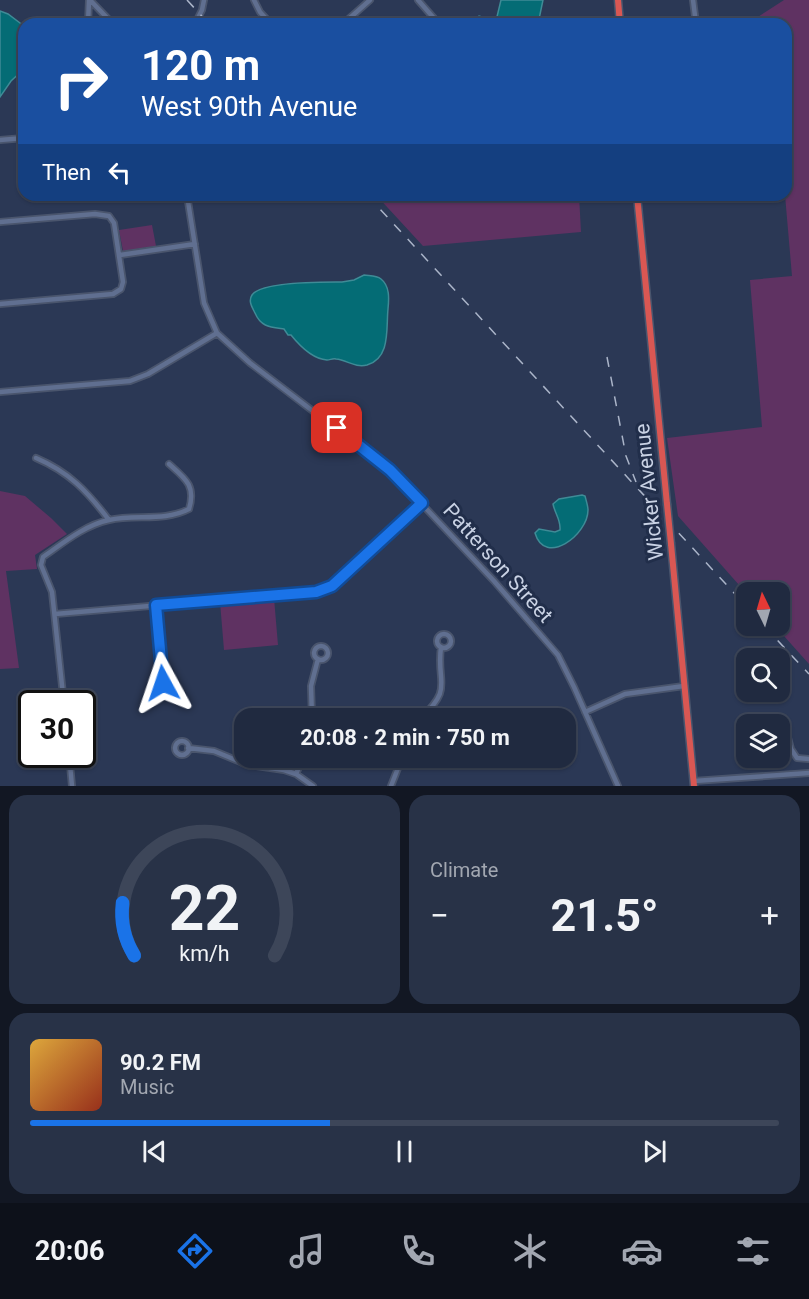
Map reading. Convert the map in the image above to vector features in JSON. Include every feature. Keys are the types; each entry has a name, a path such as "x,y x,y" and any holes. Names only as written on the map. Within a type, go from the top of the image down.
{"highway":[{"path":"618,0 620,18"},
{"name":"Wicker Avenue","path":"638,201 694,783"}],"street":[{"path":"88,18 89,0"},
{"path":"89,0 107,18"},
{"path":"198,18 204,0"},
{"path":"254,0 266,18"},
{"path":"418,0 434,18"},
{"path":"693,0 695,18"},
{"path":"349,18 367,1"},
{"path":"0,140 18,138"},
{"name":"Patterson Street","path":"188,201 204,303 217,333 250,363 390,470 494,581 558,655 618,786"},
{"path":"0,222 104,214 109,216 114,223 123,285 117,292 109,295 0,304"},
{"path":"120,255 195,244"},
{"path":"0,392 130,381 148,374 217,333"},
{"path":"36,458 69,475 93,498 109,520"},
{"path":"63,690 56,614 52,592 40,565 43,557 81,531 109,520 176,515 189,509 192,498 191,489 182,476 169,464"},
{"path":"56,614 316,592 332,586 422,503"},
{"path":"156,605 163,683"},
{"path":"430,708 439,698 442,681 441,647"},
{"path":"312,708 311,686 318,659"},
{"path":"585,712 625,694 684,686"},
{"path":"790,745 797,758 809,759"},
{"path":"188,748 214,752 248,765 272,767 296,774 313,786"},
{"path":"70,768 72,786"},
{"path":"296,774 299,768"},
{"path":"390,786 398,768"},
{"path":"694,783 809,773"}],"shaded area":[{"path":"501,0 543,0 539,18 497,18"},
{"path":"784,0 809,0 809,664 784,636 790,636 790,582 736,582 678,516 667,438 762,427 750,280 792,276 786,201 792,201 792,18 756,18"},
{"path":"0,11 18,22 18,75 0,97"},
{"path":"382,201 579,201 581,232 423,246"},
{"path":"152,225 156,246 123,251 119,230"},
{"path":"364,275 381,279 386,285 389,297 384,349 375,361 367,365 317,357 302,347 284,329 263,324 257,318 250,300 258,290 267,287 294,283 342,282"},
{"path":"0,491 25,496 67,534 35,555 37,569 6,571 19,668 0,669"},
{"path":"585,496 588,510 586,520 574,537 556,547 548,547 540,543 535,533 539,529 555,532 560,530 560,523 553,504 559,499"},
{"path":"274,598 278,645 224,650 220,602"}],"railway":[{"path":"187,0 204,18"},
{"path":"373,201 736,595"},
{"path":"607,357 626,456 636,482"},
{"path":"773,636 809,674"}],"route":[{"path":"163,683 156,605 316,592 332,586 422,503 390,470 337,428"}]}
